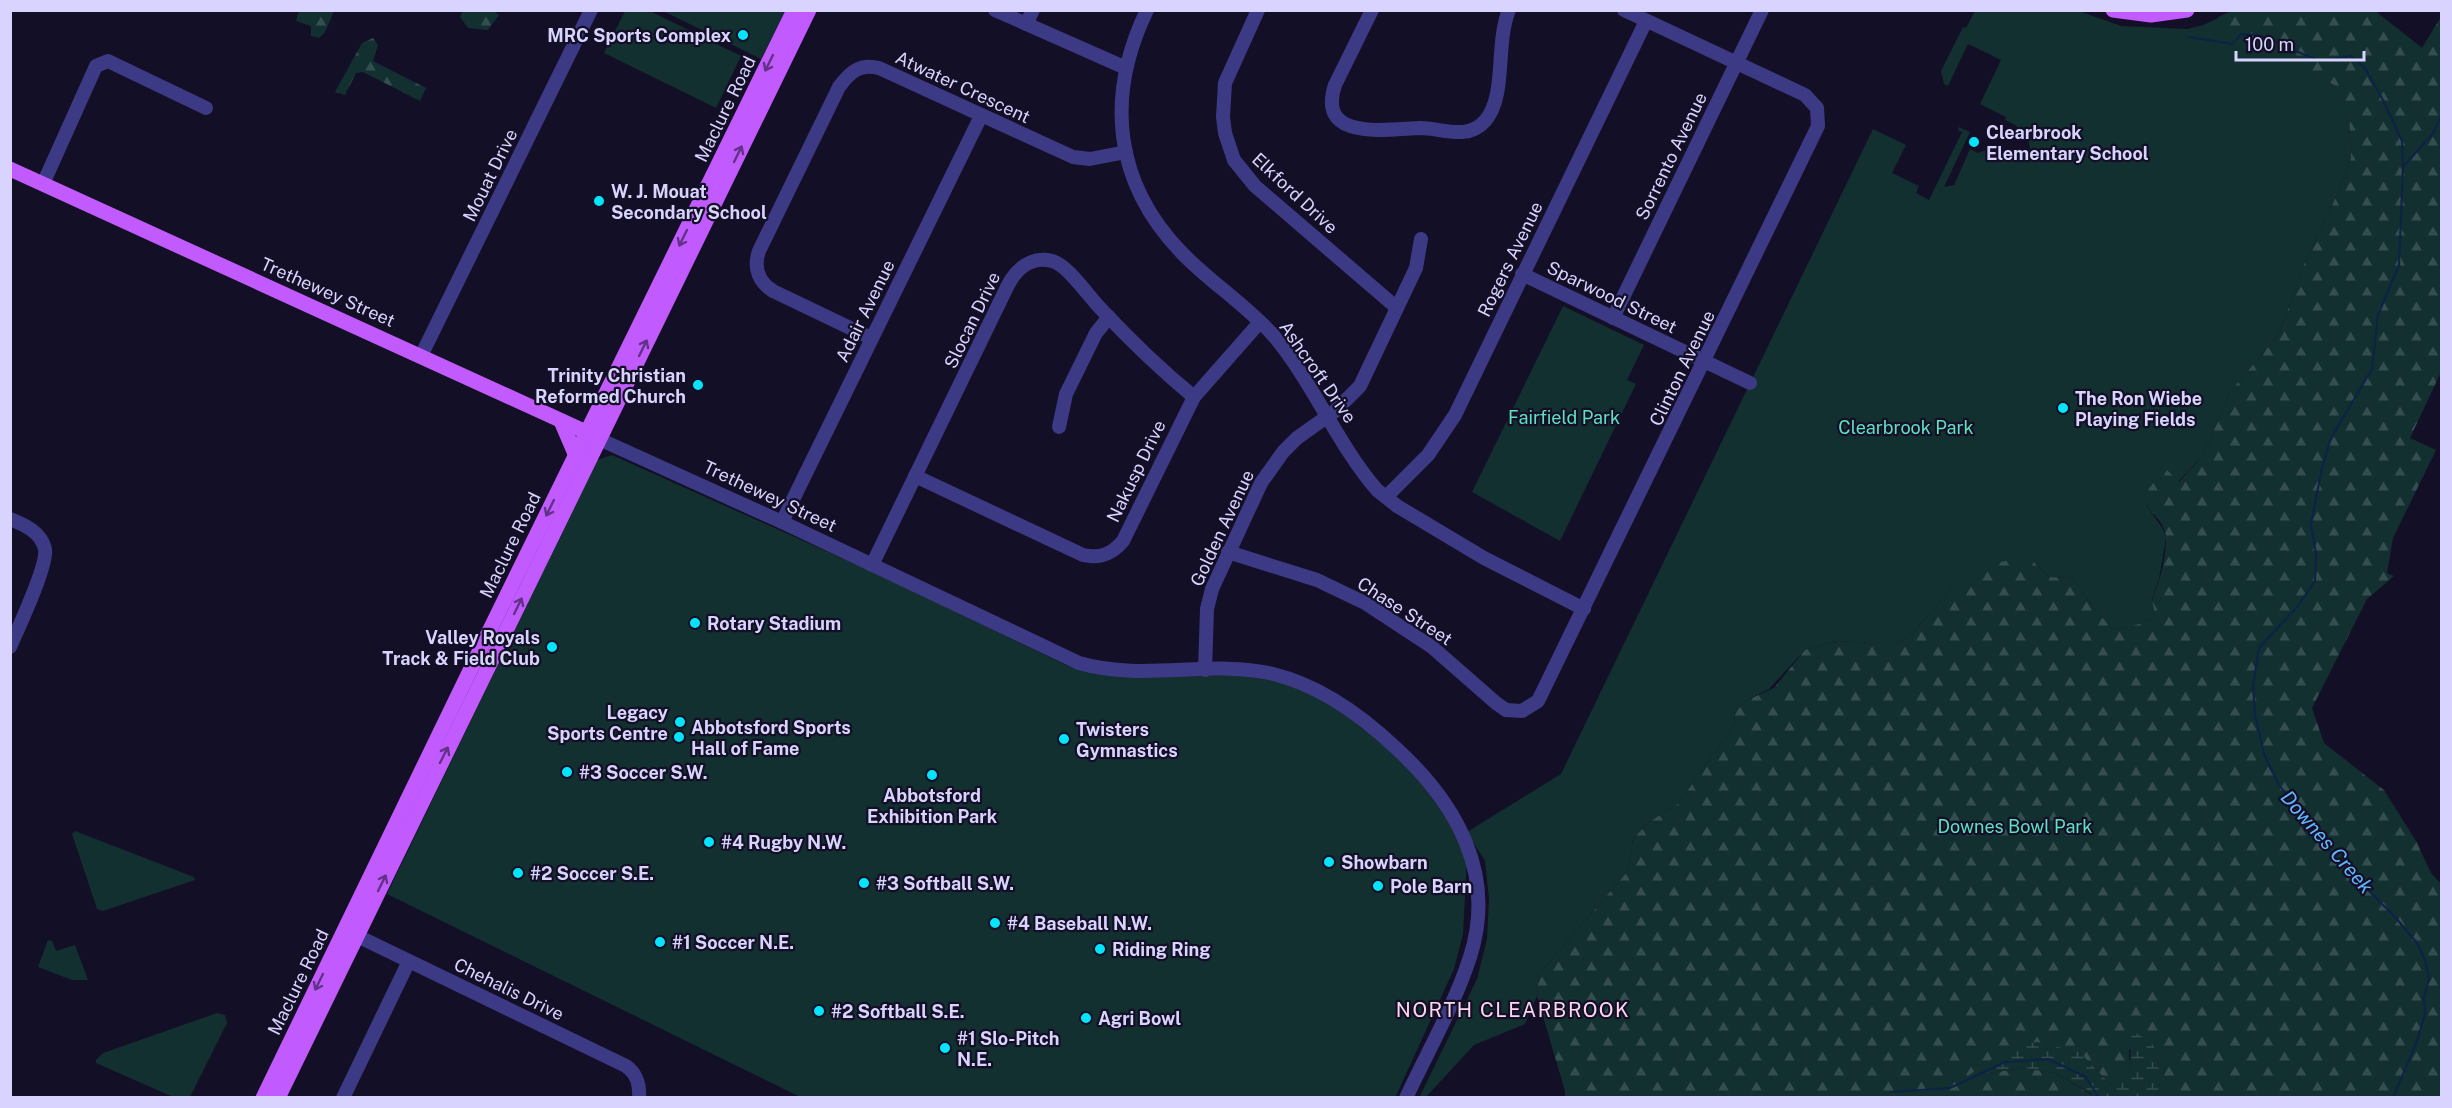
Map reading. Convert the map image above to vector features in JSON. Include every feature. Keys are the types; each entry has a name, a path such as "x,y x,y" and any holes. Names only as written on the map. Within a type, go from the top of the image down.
{"main road":[{"name":"Maclure Road","path":"278,1098 350,932 576,456 593,436 794,10"},
{"name":"Maclure Road","path":"263,1098 350,932 593,436 809,10"},
{"path":"2112,10 2151,15 2187,10"},
{"name":"Trethewey Street","path":"10,169 593,436"},
{"path":"561,421 576,456"}],"street":[{"name":"Mouat Drive","path":"421,356 591,10"},
{"path":"995,10 1126,68"},
{"path":"1026,24 1033,10"},
{"name":"Ashcroft Drive","path":"1147,10 1133,39 1126,68 1122,104 1126,152 1140,194 1155,222 1183,254 1260,322 1281,345 1368,480 1386,497 1484,558 1584,609"},
{"name":"Elkford Drive","path":"1258,10 1225,83 1222,100 1225,133 1234,160 1255,186 1397,309"},
{"path":"1372,10 1335,85 1332,95 1336,115 1353,129 1365,131 1426,128 1458,133 1477,128 1494,105 1500,78 1502,37 1509,10"},
{"name":"Clinton Avenue","path":"1515,711 1530,708 1543,694 1818,126 1817,108 1805,95 1624,10"},
{"name":"Sorrento Avenue","path":"1613,318 1762,10"},
{"name":"Rogers Avenue","path":"1386,497 1413,473 1449,427 1646,21"},
{"path":"43,184 96,66 108,61 206,108"},
{"name":"Atwater Crescent","path":"871,339 774,291 760,279 756,265 759,251 839,87 853,71 860,67 872,66 1081,160 1126,152"},
{"name":"Adair Avenue","path":"782,522 981,116"},
{"name":"Golden Avenue","path":"1205,670 1207,609 1212,589 1269,470 1297,438 1346,402 1360,386 1416,268 1421,239"},
{"name":"Slocan Drive","path":"872,565 1014,273 1023,266 1036,260 1054,261 1064,268 1109,317 1194,397"},
{"name":"Sparwood Street","path":"1522,274 1750,383"},
{"path":"1059,427 1066,394 1096,333 1109,317"},
{"name":"Nakusp Drive","path":"915,476 1083,555 1099,557 1117,548 1123,540 1194,397 1260,322"},
{"name":"Trethewey Street","path":"593,436 782,522 1079,663 1102,669 1134,672 1255,671 1287,678 1315,690 1347,709 1405,756 1442,796 1462,834 1475,874 1478,910 1470,956 1406,1098"},
{"path":"10,519 35,532 45,550 41,569 10,647"},
{"name":"Chase Street","path":"1228,552 1317,580 1365,603 1432,646 1496,704 1515,711"},
{"name":"Chehalis Drive","path":"350,932 626,1066 638,1082 639,1098"},
{"path":"343,1098 409,961"}],"green space":[{"path":"299,10 334,11 325,32 319,38 311,36 311,26 296,21"},
{"path":"463,10 494,11 499,15 488,30 468,28 460,17"},
{"path":"648,10 741,56 716,108 604,53 625,11"},
{"name":"Downes Bowl Park","path":"2234,10 2375,11 2422,48 2441,17 2441,372 2410,438 2436,450 2393,538 2387,573 2394,576 2367,599 2312,708 2324,743 2384,790 2416,841 2431,873 2441,884 2441,1097 2156,1097 2165,1068 2129,1049 2130,1068 2110,1084 2079,1052 1969,1076 2024,1068 2055,1073 2092,1095 2090,1097 1565,1097 1537,996 1539,974 1628,871 1633,839 1649,822 1678,804 1734,725 1735,711 1745,701 1774,688 1805,650 1828,643 1851,641 1873,645 1895,645 1912,634 1954,586 1984,566 2018,558 2033,561 2048,577 2072,578 2094,609 2114,630 2152,619 2153,597 2163,565 2166,539 2164,528 2148,508 2145,501 2146,493 2167,470 2179,482 2204,454 2229,393 2279,334 2305,261 2332,206 2351,158 2349,116 2336,86 2216,22 2218,17"},
{"name":"MRC Sports Complex","path":"663,11 785,11 761,59"},
{"name":"Clearbrook Park","path":"1975,11 2079,11 2121,26 2187,29 2203,25 2234,11 2375,11 2422,48 2441,17 2441,138 2349,117 2351,158 2332,206 2305,261 2279,334 2229,393 2204,454 2178,482 2146,505 2163,529 2166,538 2159,579 2152,599 2156,610 2152,619 2114,630 2094,609 2072,578 2048,577 2033,561 1954,586 1912,634 1895,645 1873,645 1851,641 1828,643 1805,650 1769,689 1745,701 1735,711 1734,725 1678,804 1649,822 1633,839 1628,871 1539,974 1537,996 1525,1024 1474,1045 1426,1097 1419,1098 1477,979 1487,939 1489,898 1485,861 1467,832 1561,774 1873,129 1906,145 1892,173 1919,186 1916,193 1929,200 1962,132 1958,130 1959,127 1970,132 1944,187 1954,185 1970,149 1978,153 1995,147 2030,163 2023,157 2030,149 2022,131 2005,120 2006,117 1980,104 2001,60 1968,44 1948,86 1944,84 1941,71 1963,27 1966,28"},
{"path":"373,38 378,45 373,61 426,88 420,101 363,72 356,73 345,95 335,92 362,43"},
{"name":"Fairfield Park","path":"1563,306 1644,345 1627,380 1636,384 1560,541 1472,492"},
{"name":"Abbotsford Exhibition Park","path":"612,455 877,574 1066,665 1093,673 1120,677 1238,675 1285,683 1327,702 1382,741 1439,799 1467,859 1463,934 1454,969 1395,1098 800,1097 387,894 597,460"},
{"path":"75,831 194,877 195,880 103,911 97,909 72,834"},
{"path":"48,940 52,941 56,951 75,945 88,980 72,980 38,967"},
{"path":"217,1013 225,1015 227,1023 190,1097 173,1097 96,1063 103,1053"},
{"path":"2131,1029 2153,1045 2165,1068 2156,1097 2090,1097 2092,1094 2055,1073 2024,1068 1968,1076 2005,1050 2037,1042 2079,1052 2110,1084 2130,1068"}],"waterway":[{"path":"2189,37 2233,44 2241,34 2259,35 2319,61 2351,56 2365,68 2383,100 2402,141 2403,167"},
{"name":"Downes Creek","path":"2393,1098 2417,1041 2425,1014 2424,997 2429,979 2425,960 2417,943 2395,917 2333,855 2279,785 2264,754 2255,715 2253,686 2259,648 2297,607 2315,581 2316,554 2311,524 2322,468 2331,438 2372,369 2378,315 2399,265 2403,167 2433,133 2442,115"},
{"path":"1891,1092 1950,1088 2005,1062 2048,1059 2086,1077 2099,1098"}],"place":[{"name":"MRC Sports Complex","path":"743,35"},
{"name":"Clearbrook Elementary School","path":"1974,142"},
{"name":"W. J. Mouat Secondary School","path":"599,201"},
{"name":"Trinity Christian Reformed Church","path":"698,385"},
{"name":"The Ron Wiebe Playing Fields","path":"2063,408"},
{"name":"Rotary Stadium","path":"695,623"},
{"name":"Valley Royals Track & Field Club","path":"552,647"},
{"name":"Legacy Sports Centre","path":"680,722"},
{"name":"Abbotsford Sports Hall of Fame","path":"679,737"},
{"name":"Twisters Gymnastics","path":"1064,739"},
{"name":"#3 Soccer S.W.","path":"567,772"},
{"name":"Abbotsford Exhibition Park","path":"932,775"},
{"name":"#4 Rugby N.W.","path":"709,842"},
{"name":"Showbarn","path":"1329,862"},
{"name":"#2 Soccer S.E.","path":"518,873"},
{"name":"#3 Softball S.W.","path":"864,883"},
{"name":"Pole Barn","path":"1378,886"},
{"name":"#4 Baseball N.W.","path":"995,923"},
{"name":"#1 Soccer N.E.","path":"660,942"},
{"name":"Riding Ring","path":"1100,949"},
{"name":"#2 Softball S.E.","path":"819,1011"},
{"name":"Agri Bowl","path":"1086,1018"},
{"name":"#1 Slo-Pitch N.E.","path":"945,1048"}],"district":[{"name":"NORTH CLEARBROOK","path":"1513,1010"}]}
